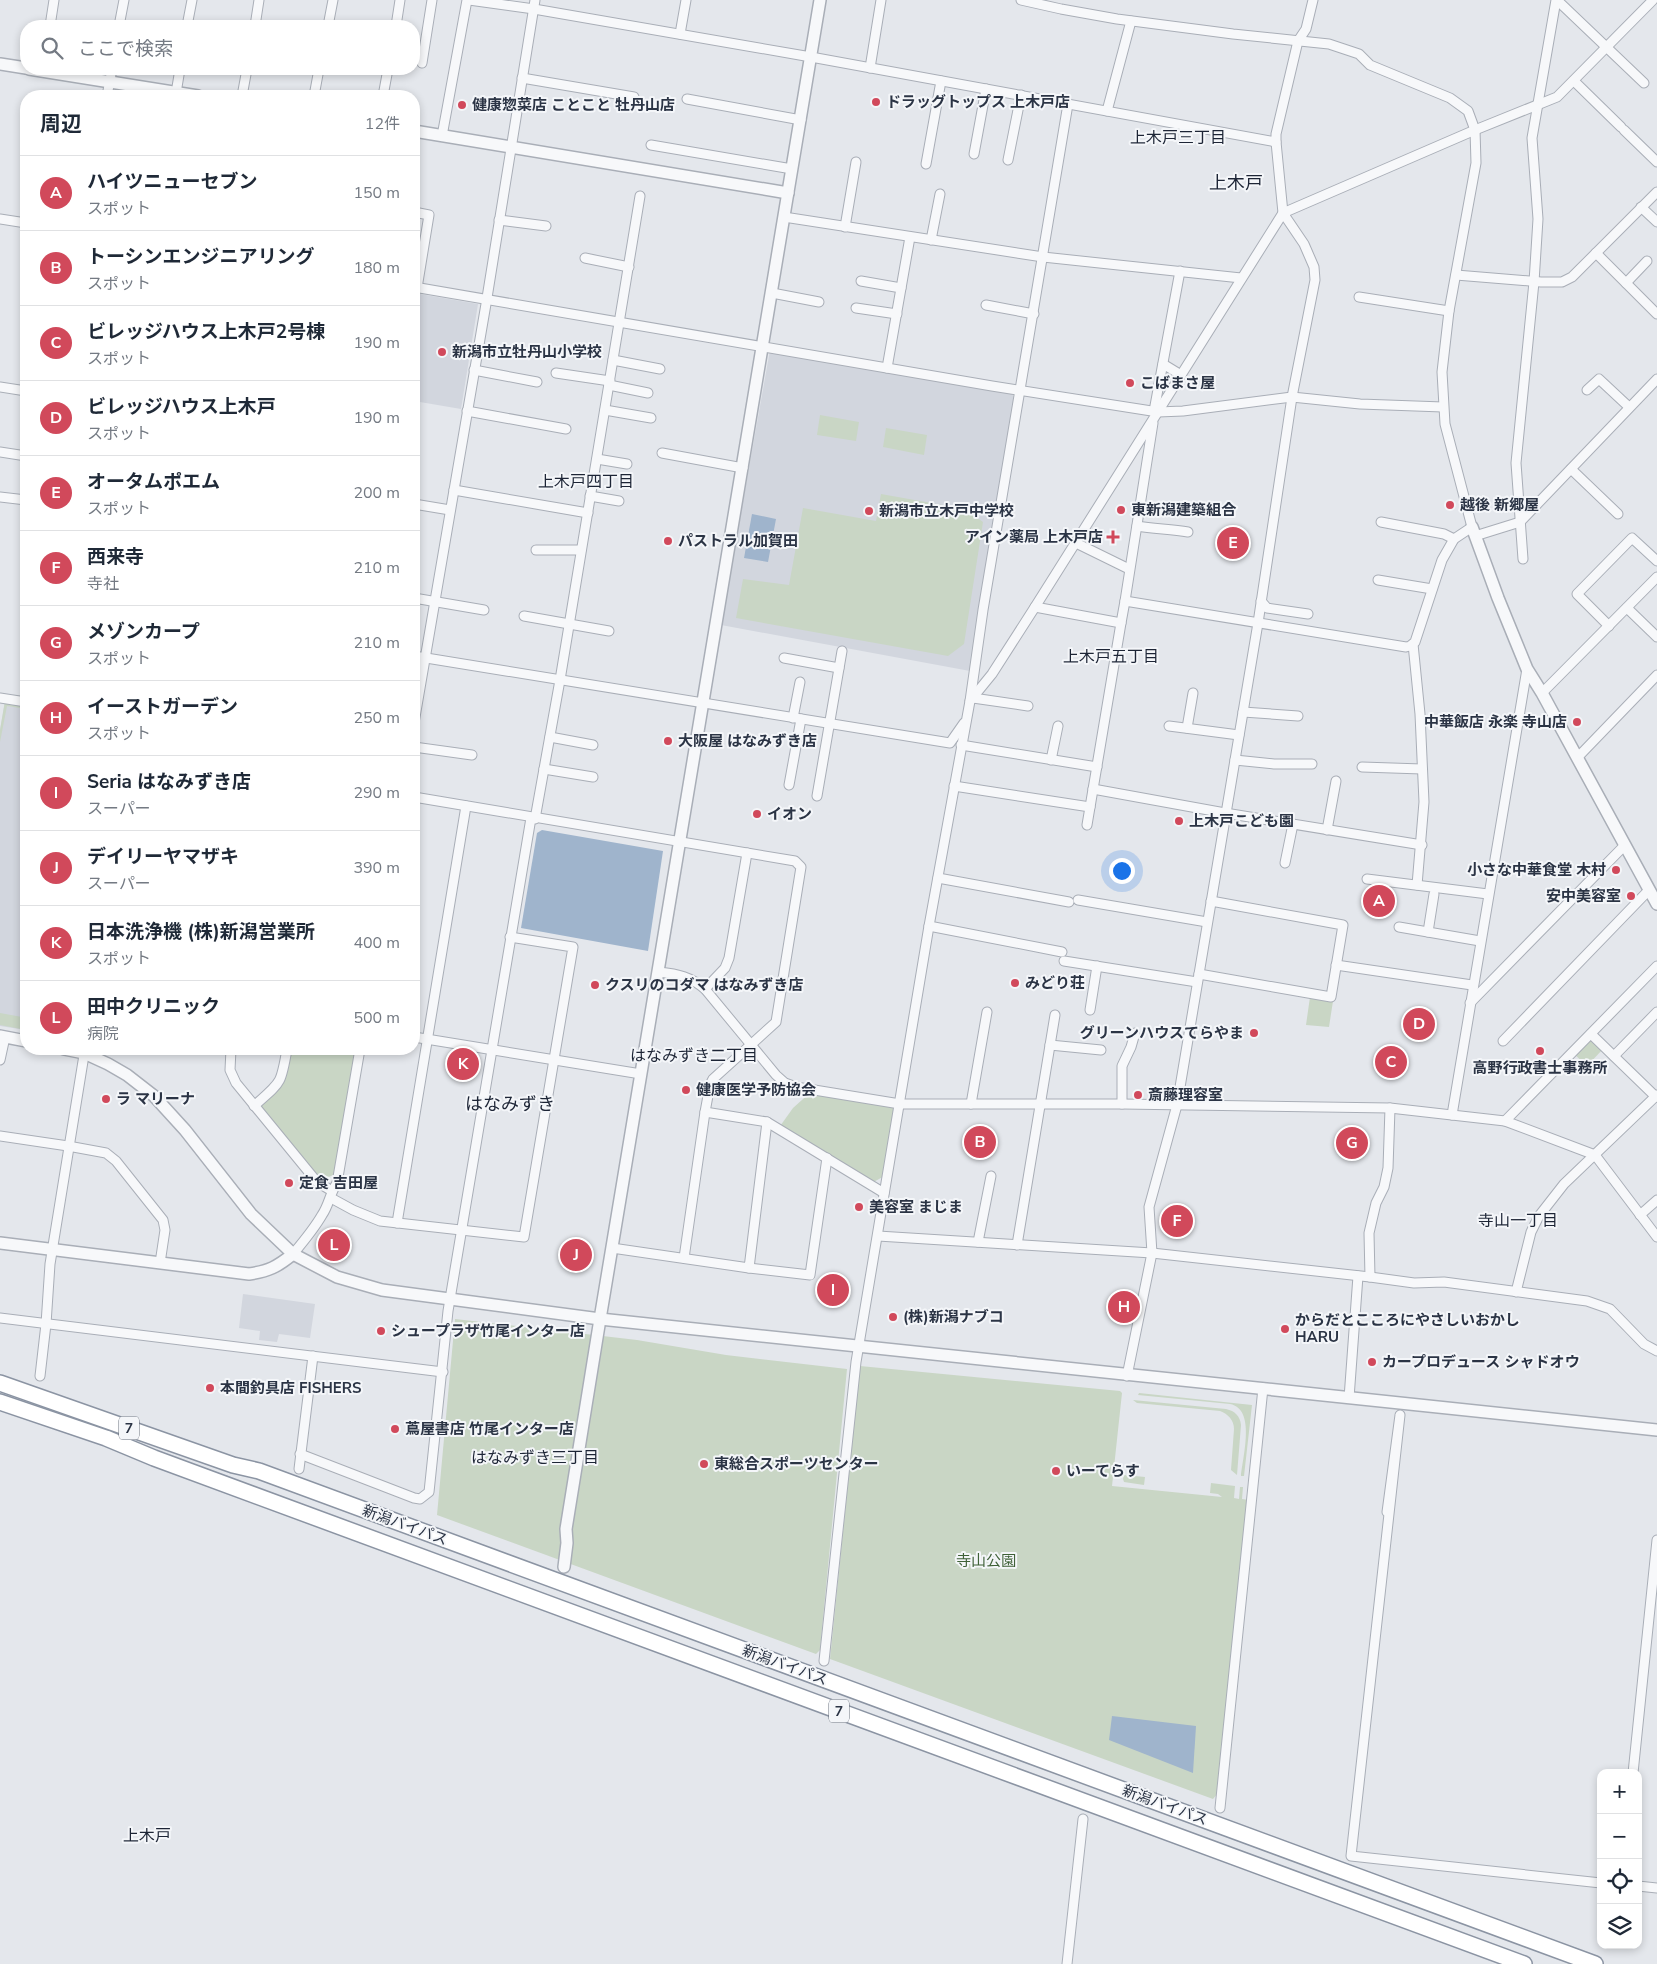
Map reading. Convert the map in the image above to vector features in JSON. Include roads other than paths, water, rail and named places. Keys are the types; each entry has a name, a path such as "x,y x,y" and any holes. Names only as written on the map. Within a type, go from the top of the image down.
{"highway":[{"path":"0,1373 235,1456 259,1471"},
{"name":"新潟バイパス","path":"0,1383 233,1465 259,1471 1595,1964"},
{"name":"新潟バイパス","path":"0,1402 106,1438 154,1458 1524,1964"},
{"path":"0,1412 103,1446 154,1458"}],"street":[{"path":"51,20 54,0"},
{"path":"120,20 124,0"},
{"path":"188,20 192,0"},
{"path":"255,20 259,0"},
{"path":"329,20 333,0"},
{"path":"397,20 400,0"},
{"path":"422,64 432,0"},
{"path":"442,136 468,0 534,4 680,34 1276,142"},
{"path":"680,34 686,0"},
{"path":"564,1567 567,1543 566,1529 600,1319 820,0"},
{"path":"870,68 881,0"},
{"path":"1022,0 1131,21 1329,44 1359,54 1370,65 1450,98 1468,110 1475,130 1476,163 1449,311 1442,372 1443,407 1448,438 1473,532 1527,669 1542,693 1657,904"},
{"path":"1128,1376 1152,1253 1149,1207 1177,1105 1258,623 1292,397 1316,280 1314,267 1304,244 1283,213 1276,142 1276,134 1298,41 1306,29 1313,0"},
{"path":"1556,0 1644,83"},
{"path":"1523,560 1516,463 1534,282 1538,220 1532,138 1556,0"},
{"path":"971,700 992,674 1035,607 1283,213 1475,130 1557,97 1653,0"},
{"path":"420,683 454,490 534,4"},
{"path":"1107,111 1131,21"},
{"path":"0,64 20,68"},
{"path":"71,75 158,90"},
{"path":"108,90 111,75"},
{"path":"176,90 179,75"},
{"path":"243,90 246,75"},
{"path":"315,90 319,75"},
{"path":"384,90 387,75"},
{"path":"522,78 634,98"},
{"path":"926,164 941,81"},
{"path":"1574,81 1657,162"},
{"path":"974,154 986,89"},
{"path":"1008,160 1021,96"},
{"path":"687,99 800,120"},
{"path":"824,1660 856,1362 929,926 965,721 971,700 983,610 1068,104"},
{"path":"420,132 788,192"},
{"path":"651,145 792,169"},
{"path":"845,227 856,162"},
{"path":"1456,275 1534,282 1562,282 1572,277 1657,192"},
{"path":"931,240 940,194"},
{"path":"300,1454 414,1498 420,1499 426,1496 431,1486 450,1299 510,937 560,680 640,196"},
{"path":"1641,207 1657,222"},
{"path":"420,213 429,215 420,266"},
{"path":"784,217 1043,257 1241,278"},
{"path":"0,219 20,223"},
{"path":"499,220 546,226"},
{"path":"887,368 910,237"},
{"path":"1596,253 1657,314"},
{"path":"585,258 629,267"},
{"path":"1626,283 1647,260"},
{"path":"1087,825 1162,364 1180,271"},
{"path":"861,282 901,288"},
{"path":"420,289 1155,414 1292,397 1360,404 1443,407"},
{"path":"772,293 819,302"},
{"path":"1359,297 1449,311"},
{"path":"986,306 1034,314"},
{"path":"856,308 897,314"},
{"path":"613,360 660,369"},
{"path":"1162,364 1181,375"},
{"path":"474,370 537,382"},
{"path":"556,373 648,393"},
{"path":"1587,390 1599,379 1629,408"},
{"path":"1417,885 1422,845 1424,802 1420,714 1413,644 1442,560 1454,539 1473,532 1520,522 1629,408 1655,385"},
{"path":"0,387 20,391"},
{"path":"605,410 651,418"},
{"path":"467,411 566,429"},
{"path":"0,452 20,455"},
{"path":"662,453 743,468"},
{"path":"597,459 627,464"},
{"path":"1571,469 1618,514"},
{"path":"454,490 588,513"},
{"path":"0,496 20,499"},
{"path":"590,496 619,501"},
{"path":"420,505 450,510"},
{"path":"1381,522 1444,534 1454,539"},
{"path":"1137,526 1157,530 1168,528 1188,532"},
{"path":"1609,626 1577,594 1632,538 1657,561"},
{"path":"1076,543 1129,568"},
{"path":"536,550 582,550"},
{"path":"1378,580 1432,589"},
{"path":"1542,693 1655,582"},
{"path":"420,599 484,610"},
{"path":"1125,600 1406,646 1413,644"},
{"path":"1261,601 1267,608 1308,614"},
{"path":"1035,607 1121,623"},
{"path":"1627,608 1657,637"},
{"path":"524,616 609,631"},
{"path":"817,796 842,651"},
{"path":"420,657 950,743 965,721"},
{"path":"784,658 839,668"},
{"path":"1452,1115 1472,985 1527,669"},
{"path":"1576,758 1657,675"},
{"path":"789,785 800,682"},
{"path":"1187,728 1193,693"},
{"path":"0,698 20,701"},
{"path":"971,700 1028,706"},
{"path":"1243,712 1298,716"},
{"path":"1051,760 1058,726"},
{"path":"1169,726 1239,735"},
{"path":"550,737 593,745"},
{"path":"961,745 1097,767"},
{"path":"420,748 472,755"},
{"path":"1235,760 1274,764 1312,764"},
{"path":"1362,767 1422,769"},
{"path":"544,770 593,777"},
{"path":"1327,830 1336,781"},
{"path":"954,786 1090,807"},
{"path":"1093,789 1225,813 1422,845"},
{"path":"420,798 795,861 801,867 776,1022 752,1046 713,1079 710,1085 704,1112 684,1258"},
{"path":"397,1222 466,806"},
{"path":"1285,863 1292,824"},
{"path":"1469,1003 1624,846"},
{"path":"705,989 725,968 729,958 746,853"},
{"path":"938,878 1207,922"},
{"path":"1367,879 1488,894"},
{"path":"1503,1041 1649,890"},
{"path":"1428,932 1434,894"},
{"path":"929,926 1063,956 1097,966 1331,997 1343,924 1211,900"},
{"path":"1399,927 1480,940"},
{"path":"230,1055 230,1070 236,1083 254,1106 317,1182 353,1210 380,1221 524,1237 573,947 510,937"},
{"path":"1336,965 1472,985"},
{"path":"1090,1010 1097,966"},
{"path":"1505,1121 1657,966"},
{"path":"659,972 690,978 705,989 785,1083 796,1088 900,1104 1122,1104 1390,1108 1505,1121 1595,1156 1657,1237"},
{"path":"971,1104 987,1012"},
{"path":"1614,1056 1657,1012"},
{"path":"1017,1245 1055,1015"},
{"path":"1122,1104 1122,1066 1135,1033"},
{"path":"1516,1292 1531,1232 1539,1216 1564,1184 1656,1096 1591,1034"},
{"path":"0,1060 3,1037 20,1040"},
{"path":"420,1038 641,1074"},
{"path":"1050,1045 1101,1050"},
{"path":"40,1376 53,1250 68,1146 84,1055"},
{"path":"92,1055 127,1075 154,1096 252,1214 293,1254 318,1268 359,1284 382,1290 600,1319 1128,1376 1263,1388 1657,1430"},
{"path":"254,1106 278,1086 282,1077 286,1055"},
{"path":"0,1243 249,1274 266,1272 278,1266 293,1254 323,1215 337,1182 359,1055"},
{"path":"1370,1277 1369,1233 1376,1203 1384,1187 1388,1168 1390,1108"},
{"path":"704,1112 767,1122 884,1193"},
{"path":"749,1268 767,1122"},
{"path":"0,1136 106,1153 116,1161 163,1220 165,1230 160,1263"},
{"path":"612,1248 810,1275 827,1158"},
{"path":"978,1242 991,1176"},
{"path":"1640,1215 1657,1200"},
{"path":"878,1236 1152,1253 1414,1283 1444,1282 1587,1301 1610,1309 1644,1344 1657,1351"},
{"path":"1349,1398 1358,1276"},
{"path":"0,1318 443,1372"},
{"path":"299,1469 313,1356"},
{"path":"1220,1808 1263,1388"},
{"path":"1387,1512 1400,1415 1351,1856 1597,1883"},
{"path":"1633,1769 1657,1540"},
{"path":"1067,1964 1083,1820"},
{"path":"1642,1886 1657,1888"}],"water":[{"path":"752,514 776,519 768,562 744,558"},
{"path":"542,830 663,851 648,951 521,928 537,833"},
{"path":"1112,1716 1196,1726 1193,1773 1109,1740"}],"place":[{"name":"ドラッグトップス 上木戸店","path":"876,102"},
{"name":"健康惣菜店 ことこと 牡丹山店","path":"462,105"},
{"name":"新潟市立牡丹山小学校","path":"442,352"},
{"name":"こばまさ屋","path":"1130,383"},
{"name":"越後 新郷屋","path":"1450,505"},
{"name":"東新潟建築組合","path":"1121,510"},
{"name":"新潟市立木戸中学校","path":"869,511"},
{"name":"アイン薬局 上木戸店","path":"1113,537"},
{"name":"パストラル加賀田","path":"668,541"},
{"name":"オータムポエム","path":"1233,543"},
{"name":"中華飯店 永楽 寺山店","path":"1577,722"},
{"name":"大阪屋 はなみずき店","path":"668,741"},
{"name":"イオン","path":"757,814"},
{"name":"上木戸こども園","path":"1179,821"},
{"name":"小さな中華食堂 木村","path":"1616,870"},
{"name":"安中美容室","path":"1631,896"},
{"name":"ハイツニューセブン","path":"1379,901"},
{"name":"みどり荘","path":"1015,983"},
{"name":"クスリのコダマ はなみずき店","path":"595,985"},
{"name":"ビレッジハウス上木戸","path":"1419,1024"},
{"name":"グリーンハウスてらやま","path":"1254,1033"},
{"name":"高野行政書士事務所","path":"1540,1051"},
{"name":"ビレッジハウス上木戸2号棟","path":"1391,1062"},
{"name":"日本洗浄機 (株)新潟営業所","path":"463,1064"},
{"name":"健康医学予防協会","path":"686,1090"},
{"name":"斎藤理容室","path":"1138,1095"},
{"name":"ラ マリーナ","path":"106,1099"},
{"name":"トーシンエンジニアリング","path":"980,1142"},
{"name":"メゾンカープ","path":"1352,1143"},
{"name":"定食 吉田屋","path":"289,1183"},
{"name":"美容室 まじま","path":"859,1207"},
{"name":"西来寺","path":"1177,1221"},
{"name":"田中クリニック","path":"334,1245"},
{"name":"デイリーヤマザキ","path":"576,1255"},
{"name":"Seria はなみずき店","path":"833,1290"},
{"name":"イーストガーデン","path":"1124,1307"},
{"name":"(株)新潟ナブコ","path":"893,1317"},
{"name":"からだとこころにやさしいおかし HARU","path":"1285,1329"},
{"name":"シュープラザ竹尾インター店","path":"381,1331"},
{"name":"カープロデュース シャドオウ","path":"1372,1362"},
{"name":"本間釣具店 FISHERS","path":"210,1388"},
{"name":"蔦屋書店 竹尾インター店","path":"395,1429"},
{"name":"東総合スポーツセンター","path":"704,1464"},
{"name":"いーてらす","path":"1056,1471"}],"district":[{"name":"上木戸三丁目","path":"1178,138"},
{"name":"上木戸","path":"1236,183"},
{"name":"上木戸四丁目","path":"586,482"},
{"name":"上木戸五丁目","path":"1111,657"},
{"name":"はなみずき二丁目","path":"694,1056"},
{"name":"はなみずき","path":"510,1104"},
{"name":"寺山一丁目","path":"1518,1221"},
{"name":"はなみずき三丁目","path":"535,1458"},
{"name":"上木戸","path":"147,1836"}],"park label":[{"name":"寺山公園","path":"986,1561"}]}
